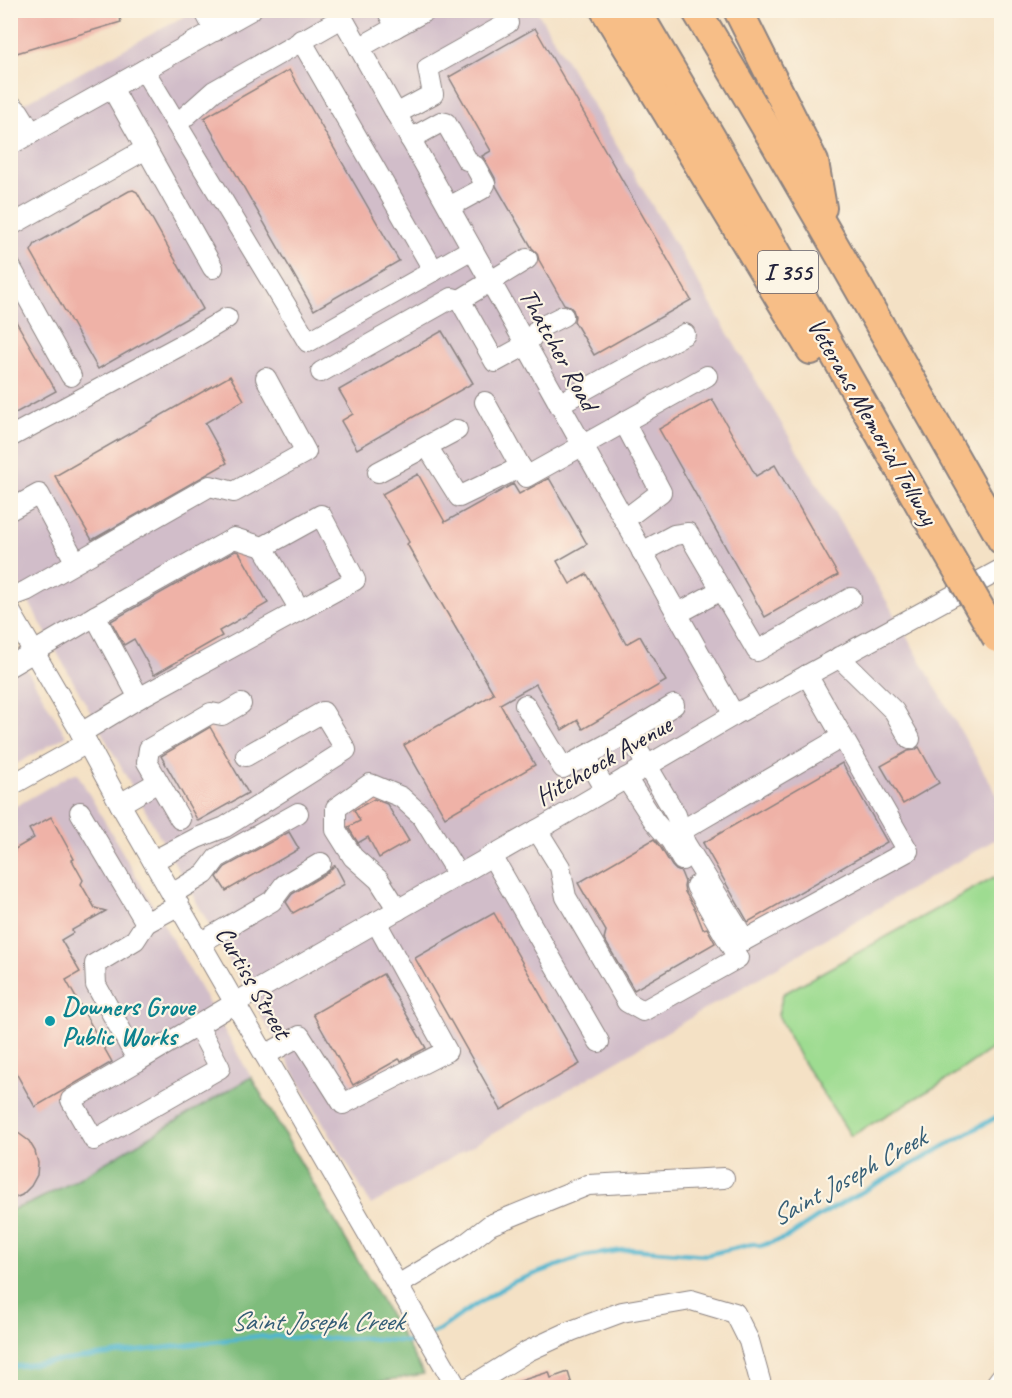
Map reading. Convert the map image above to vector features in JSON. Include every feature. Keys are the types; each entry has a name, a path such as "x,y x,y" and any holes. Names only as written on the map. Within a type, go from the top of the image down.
{"highway":[{"path":"605,10 873,449 916,496"},
{"name":"Veterans Memorial Tollway","path":"636,10 1000,641"},
{"name":"Veterans Memorial Tollway","path":"696,10 825,228 1002,540"},
{"path":"738,10 814,162 825,228"}],"street":[{"path":"204,10 215,31"},
{"path":"10,145 251,10"},
{"path":"359,48 391,19 427,10"},
{"path":"177,124 214,91 302,40 340,14"},
{"name":"Thatcher Road","path":"340,14 734,715"},
{"path":"396,114 433,94 428,68 508,23"},
{"path":"302,40 434,271"},
{"path":"144,70 308,342 472,249"},
{"path":"112,88 213,268"},
{"path":"10,105 19,112 32,133"},
{"path":"410,139 441,122 446,123 485,184 482,189 449,207"},
{"path":"10,226 146,149"},
{"path":"321,372 452,298 460,300 527,259"},
{"path":"10,266 71,376"},
{"path":"460,300 495,362 526,345 538,328 563,316"},
{"path":"10,437 227,318"},
{"path":"559,404 685,334"},
{"path":"485,402 526,477 707,376"},
{"path":"10,597 26,591 210,486 234,492 306,452 266,378"},
{"path":"624,422 661,492 624,520"},
{"path":"378,472 457,430"},
{"path":"427,446 459,497 521,466"},
{"path":"10,510 39,494 75,561"},
{"path":"10,786 84,738 139,698 355,580 321,515 263,547"},
{"path":"642,552 674,535 688,533 757,651 851,598"},
{"path":"10,666 234,538 263,547 300,610"},
{"name":"Hitchcock Avenue","path":"198,1026 220,1068 94,1140 71,1100 235,1003 734,715 1002,569"},
{"path":"677,614 721,590"},
{"name":"Curtiss Street","path":"10,611 457,1388"},
{"path":"94,616 139,698"},
{"path":"839,657 894,711 910,739"},
{"path":"628,733 676,815 685,843 745,940 908,851 807,675"},
{"path":"180,819 147,762 150,749 211,713 222,715 241,704"},
{"path":"525,705 563,768 674,705"},
{"path":"153,861 197,838 225,827 346,750 323,712 246,756"},
{"path":"681,831 842,737"},
{"path":"586,756 606,790"},
{"path":"537,830 560,867 566,897 627,1002 643,1011 738,958 671,841 626,778"},
{"path":"120,804 158,782"},
{"path":"398,910 379,880 353,857 336,830 336,808 370,784 401,796 422,816 458,875"},
{"path":"80,812 146,923"},
{"path":"138,1061 96,985 95,964 135,940 146,923 205,874 217,858 298,813"},
{"path":"492,856 599,1042"},
{"path":"200,943 272,901 284,885 321,863"},
{"path":"265,1055 300,1036 344,1104 447,1051 376,922"},
{"path":"398,1285 463,1246 490,1224 588,1185 724,1178"},
{"path":"468,1388 528,1351 571,1331 622,1312 691,1300 735,1313 749,1341 762,1388"},
{"path":"993,1388 1002,1376"}],"shaded area":[{"path":"194,11 537,11 893,612 1001,802 1001,836 371,1205 240,980 11,570 10,111"},
{"path":"10,641 66,736 11,767 10,767"},
{"path":"77,773 251,1077 69,1184 11,1210 11,809"}],"green space":[{"path":"994,877 1002,888 1001,1042 945,1081 851,1136 801,1059 778,1015 783,994"},
{"path":"251,1077 424,1374 343,1388 11,1387 11,1210 69,1184"}],"building":[{"path":"10,10 118,10 121,22 10,55"},
{"path":"535,28 691,300 594,355 574,321 573,310 564,304 537,253 496,186 495,178 482,156 491,151 449,77"},
{"path":"289,70 399,261 314,310 204,118"},
{"path":"133,190 137,192 203,309 98,369 31,251 35,244"},
{"path":"10,311 56,391 10,416"},
{"path":"442,331 473,383 357,449 341,421 353,414 339,390"},
{"path":"230,376 244,400 205,423 227,463 92,540 55,476"},
{"path":"712,399 756,476 775,465 838,575 765,617 659,429"},
{"path":"418,474 445,522 513,484 519,494 549,478 587,544 557,561 570,584 587,574 626,644 640,636 666,681 583,729 578,720 562,730 536,684 500,704 535,765 445,817 404,745 494,694 407,544 409,542 382,494"},
{"path":"235,551 239,552 268,603 219,631 222,636 154,675 134,639 124,645 111,621"},
{"path":"210,727 248,793 198,821 161,756"},
{"path":"919,747 939,783 903,804 881,766"},
{"path":"842,763 887,842 748,922 703,843"},
{"path":"374,799 387,804 409,841 379,858 368,837 358,843 348,827 360,821 354,810"},
{"name":"Downers Grove Public Works","path":"51,817 74,859 72,860 83,880 81,884 95,908 106,911 72,930 73,933 61,940 80,972 66,980 112,1062 35,1107 10,1062 10,881 15,849 34,838 29,829"},
{"path":"289,832 299,849 226,891 217,877 225,867"},
{"path":"654,839 672,866 681,872 685,882 685,892 703,929 707,928 715,943 634,990 604,939 606,931 578,883"},
{"path":"335,865 345,884 293,913 286,902 292,894 327,873"},
{"path":"494,913 580,1064 501,1110 415,958"},
{"path":"383,974 426,1048 401,1061 399,1059 353,1085 313,1014"},
{"path":"10,1127 29,1141 38,1163 37,1175 31,1186 22,1195 10,1200"},
{"path":"549,1372 551,1378 568,1372 573,1388 507,1388 507,1385"}],"waterway":[{"name":"Saint Joseph Creek","path":"430,1334 513,1282 584,1256 630,1249 706,1255 753,1244 760,1246 786,1238 821,1215 1002,1114"},
{"name":"Saint Joseph Creek","path":"10,1367 259,1336 310,1339 317,1337 363,1338 412,1342 423,1337"}],"place":[{"name":"Downers Grove Public Works","path":"50,1021"}]}
